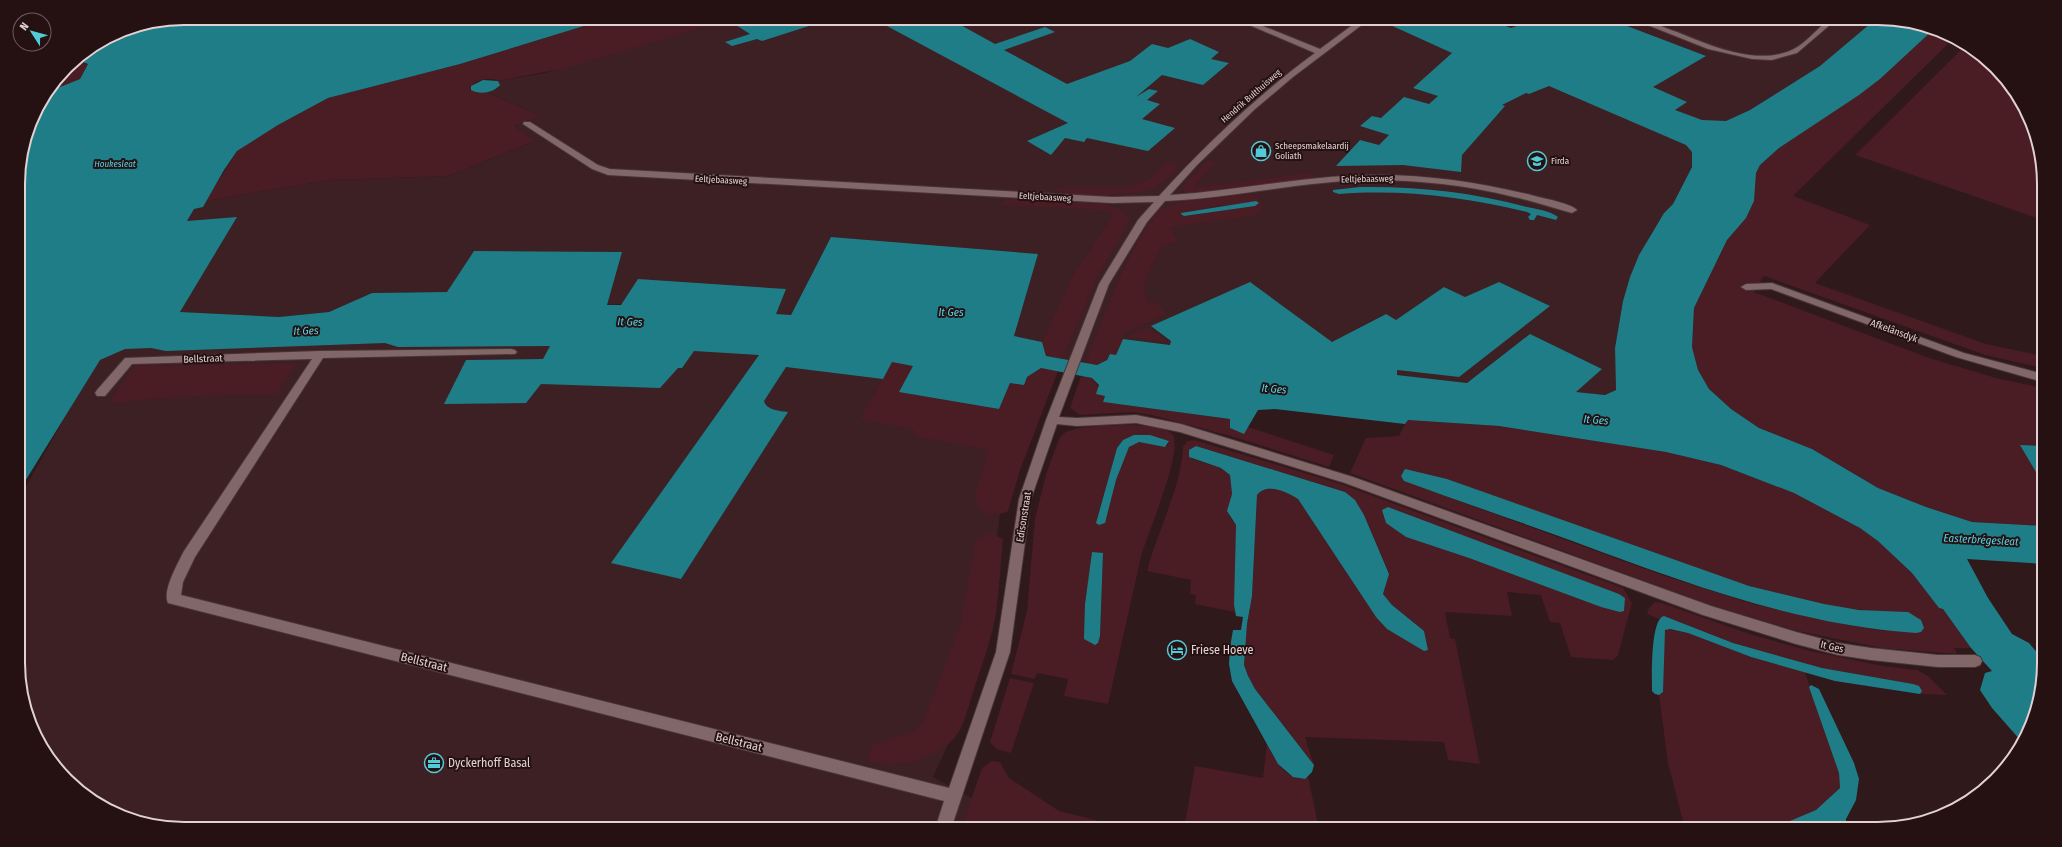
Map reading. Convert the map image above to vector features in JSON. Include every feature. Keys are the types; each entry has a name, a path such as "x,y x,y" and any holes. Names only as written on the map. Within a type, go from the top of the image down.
{"street":[{"path":"1253,25 1306,48 1320,52"},
{"name":"Hendrik Bulthuisweg","path":"1158,200 1251,108 1320,52 1357,25"},
{"path":"1653,25 1716,49 1749,56 1768,57 1788,54 1825,25"},
{"name":"Eeltjebaasweg","path":"527,124 595,167 608,172 798,184 1112,200 1158,200 1339,179 1399,178 1457,183 1529,196 1572,210"},
{"name":"Edisonstraat","path":"945,822 1003,652 1025,499 1052,420 1104,284 1125,247 1158,200"},
{"name":"Afkelânsdyk","path":"1746,287 1772,286 1960,355 2037,376"},
{"name":"Bellstraat","path":"101,393 129,361 320,355 510,352"},
{"name":"Bellstraat","path":"320,355 190,555 176,582 173,598 953,796"},
{"name":"It Ges","path":"1052,420 1078,422 1136,419 1181,428 1349,480 1708,611 1796,638 1838,649 1871,654 1938,661 1975,661"}],"shaded area":[{"path":"587,25 711,25 570,67 499,81 487,79 475,83 470,88 471,90 486,92 540,116 514,126 535,141 448,176 330,180 206,201 237,151 278,125 328,98 460,64"},
{"path":"707,25 1869,25 1820,66 1750,110 1726,121 1692,167 1673,204 1664,213 1649,237 1630,277 1623,301 1615,348 1616,390 1605,395 1575,392 1602,369 1530,334 1467,383 1397,375 1396,370 1459,377 1499,282 1465,297 1444,287 1396,320 1385,314 1332,342 1321,335 1152,326 1172,342 1171,345 1123,339 1097,365 1046,356 1042,342 1014,336 1038,254 831,237 791,315 775,314 786,289 606,305 621,252 474,251 447,292 372,293 329,312 279,317 180,312 237,217 187,222 194,209 202,207 206,201 330,180 448,176 535,141 514,126 540,116 486,92 499,81 545,73"},
{"path":"1929,33 1950,42 1793,196 1870,225 1815,283 1986,344 2037,355 2037,367 1985,355 1764,276 1754,292 1929,358 1996,378 2037,387 2037,446 2021,445 2037,473 2037,526 1972,522 1926,507 1878,488 1812,449 1759,428 1731,409 1709,389 1698,370 1692,347 1694,308 1727,240 1746,218 1754,201 1756,173 1760,165 1779,148 1880,79"},
{"path":"1962,49 1975,58 1997,79 2004,87 2021,114 2032,143 2036,164 2037,218 1855,155"},
{"path":"83,62 88,64 80,79 57,88"},
{"path":"1168,161 1175,164 1178,168 1160,184 1140,192 1114,195 1084,195 1060,192 1054,188 1127,188 1151,178"},
{"path":"1206,162 1216,162 1193,188 1317,172 1308,180 1191,194 1184,192 1182,187"},
{"path":"1248,194 1257,196 1264,207 1254,216 1170,227 1178,241 1161,247 1151,267 1145,289 1145,296 1148,303 1155,301 1166,314 1122,334 1125,337 1149,327 1169,343 1128,337 1123,338 1116,355 1110,354 1106,360 1100,363 1086,363 1116,285 1145,230 1157,212 1176,203","holes":["1258,205 1184,216 1181,213 1219,206"]},
{"path":"1011,199 1103,204 1121,210 1128,218 1128,223 1093,285 1063,359 1046,356 1042,342 1074,274 1113,216 1110,212 1103,210 1001,205 1004,201"},
{"path":"593,338 898,356 988,378 1001,505 996,546 950,740 933,777 998,812 1030,822 174,822 143,817 114,806 87,789 58,760 41,733 33,714 25,673 25,488 103,349"},
{"path":"892,362 913,366 899,392 999,409 1010,383 1027,377 1041,368 1058,371 1020,470 1008,511 989,515 980,509 974,498 988,450 913,436 915,430 860,419"},
{"path":"297,363 277,394 213,395 108,404 134,366"},
{"path":"1081,376 1092,378 1105,396 1103,402 1230,419 1244,433 1248,427 1334,455 1329,467 1234,437 1152,415 1133,412 1080,415 1070,408"},
{"path":"1407,420 1499,426 1666,452 1721,465 1794,493 1860,528 1878,540 1912,573 1939,608 1943,609 1971,648 1954,648 1957,654 1882,648 1793,630 1708,604 1350,473 1366,438 1399,436","holes":["1447,479 1738,583 1805,601 1839,607 1873,611 1908,612 1884,631 1817,619 1750,603 1662,575 1404,481"]},
{"path":"1127,425 1163,429 1172,434 1175,443 1169,474 1141,557 1108,704 1064,696 1068,679 1037,673 1034,679 1011,674 1027,611 1035,518 1047,471 1060,437 1064,433 1079,428","holes":["1134,435 1143,435 1169,441 1167,446 1139,442 1129,447 1116,480 1096,522 1117,448 1123,440","1092,552 1103,554 1100,636 1085,604"]},
{"path":"1194,440 1338,483 1623,588 1632,603 1618,655 1613,660 1571,657 1560,623 1550,622 1541,595 1507,592 1512,616 1445,612 1450,638 1455,639 1480,764 1448,760 1444,742 1305,737 1314,765 1255,689 1247,676 1244,665 1247,624 1252,596 1257,495 1261,491 1271,489 1283,491 1298,499 1376,617 1427,650 1424,631 1392,605 1383,594 1389,573 1364,515 1345,492 1196,446 1192,459 1221,468 1230,475 1232,494 1229,516 1236,525 1235,612 1195,604 1196,595 1190,594 1191,580 1147,571 1178,478 1183,447 1187,441","holes":["1388,507 1625,598 1624,611 1601,607 1469,558 1406,537"]},
{"path":"992,533 1003,539 996,614 986,654 961,728 954,739 944,747 921,759 895,764 870,762 867,757 873,744 912,733 924,721 960,625 976,538"},
{"path":"1655,602 1662,603 1750,634 1810,651 1883,666 1917,670 1928,676 1947,695 1920,694 1921,689 1913,684 1822,668 1733,643 1667,617 1661,617 1659,619 1647,614 1649,608"},
{"path":"1666,629 1688,633 1751,657 1805,672 1839,773 1840,788 1816,810 1788,822 1683,822 1668,763 1659,695 1663,692 1663,641"},
{"path":"1010,678 1034,683 1011,753 997,749 990,742"},
{"path":"1267,744 1277,762 1291,776 1304,779 1308,776 1318,822 1185,822 1195,766 1263,778"},
{"path":"992,761 1000,762 1009,778 1059,811 1103,822 963,822 982,768"}],"water":[{"name":"It Ges","path":"174,25 587,25 460,64 328,98 278,125 237,151 224,170 203,207 194,209 187,221 237,217 180,312 279,317 329,312 372,293 447,292 474,251 622,252 607,305 621,305 638,279 786,289 776,314 791,315 831,237 1038,254 1014,336 1042,342 1046,356 1097,365 1107,360 1110,354 1116,355 1123,339 1170,345 1171,341 1151,326 1250,282 1332,342 1386,314 1396,320 1444,287 1465,297 1499,282 1550,306 1459,377 1397,370 1397,375 1467,383 1530,334 1602,369 1576,392 1605,395 1616,390 1615,348 1623,301 1630,277 1639,255 1664,213 1673,204 1692,167 1692,152 1686,145 1549,86 1529,94 1526,93 1502,105 1505,106 1462,155 1461,172 1403,165 1336,166 1360,140 1379,145 1389,135 1360,126 1372,116 1381,118 1404,97 1429,104 1438,96 1413,88 1452,53 1390,25 1503,25 1511,28 1520,25 1624,25 1706,56 1653,87 1687,102 1675,110 1702,120 1726,121 1750,110 1820,66 1869,25 1898,26 1929,33 1880,79 1859,95 1779,148 1760,165 1756,173 1754,201 1746,218 1727,240 1694,308 1692,347 1698,370 1709,389 1731,409 1759,428 1812,449 1878,488 1926,507 1972,522 2037,526 2037,564 1967,559 1988,598 2012,634 2029,643 2037,653 2036,683 2029,714 2018,738 1992,708 1980,690 1985,673 1992,671 1971,648 1943,609 1939,608 1912,573 1878,541 1860,528 1794,493 1721,465 1666,452 1499,426 1408,420 1405,424 1275,409 1258,410 1244,434 1230,428 1230,419 1103,402 1105,396 1096,394 1099,385 1092,378 1041,368 1027,377 1024,385 1010,383 999,409 899,392 913,366 892,362 883,379 786,367 764,401 770,408 788,412 681,579 611,563 759,355 694,351 682,368 678,368 660,388 541,384 526,403 444,404 466,360 543,359 550,346 398,347 385,343 166,351 151,348 125,349 100,360 25,481 26,164 33,133 46,105 57,88 80,79 88,64 83,62 114,41 143,30"},
{"path":"736,25 812,25 762,41 757,39 732,46 725,42 750,34"},
{"path":"885,25 961,25 995,44 1045,27 1055,32 1004,50 1067,84 1130,61 1152,44 1168,48 1190,39 1219,52 1211,59 1229,63 1203,85 1162,75 1136,97 1149,89 1158,91 1147,100 1160,104 1142,119 1175,128 1148,151 1087,138 1084,142 1065,138 1051,155 1027,141 1068,123"},
{"path":"483,80 498,81 500,85 494,90 482,93 471,90 471,86"},
{"path":"1360,187 1423,189 1486,197 1543,210 1558,217 1556,220 1537,215 1534,220 1530,220 1528,217 1531,214 1527,212 1457,198 1410,194 1339,194 1333,192 1333,190"},
{"path":"1256,201 1259,203 1255,206 1184,216 1181,214 1181,213"},
{"path":"1134,435 1150,435 1169,441 1165,447 1139,442 1129,447 1116,480 1105,523 1099,525 1096,523 1117,448 1123,440"},
{"path":"2020,445 2037,446 2037,474"},
{"path":"1196,446 1345,492 1355,500 1364,515 1389,574 1383,594 1392,605 1424,631 1428,650 1424,651 1387,629 1376,617 1298,499 1283,491 1271,489 1261,491 1257,495 1252,596 1247,624 1244,665 1255,689 1314,765 1312,772 1305,779 1293,777 1278,764 1232,681 1229,664 1230,647 1233,630 1241,630 1243,617 1236,616 1234,605 1236,525 1227,511 1232,494 1230,475 1221,468 1189,457 1189,450"},
{"path":"1405,469 1447,479 1749,586 1824,604 1859,610 1908,612 1921,620 1924,628 1921,632 1916,633 1872,628 1785,612 1742,600 1700,587 1404,481 1401,476"},
{"path":"1388,507 1619,594 1625,598 1624,611 1620,612 1601,607 1469,558 1406,537 1386,523 1382,510"},
{"path":"1092,552 1103,553 1100,636 1098,643 1095,645 1084,639 1085,604"},
{"path":"1664,616 1733,643 1822,668 1913,684 1919,686 1922,691 1920,694 1835,681 1751,657 1688,633 1670,629 1665,630 1663,692 1659,695 1655,694 1652,691 1654,638 1659,620"},
{"path":"1811,685 1819,689 1854,763 1859,779 1856,800 1846,819 1846,822 1788,822 1816,810 1840,788 1839,773 1809,687"}],"place":[{"name":"Scheepsmakelaardij Goliath","path":"1261,151"},
{"name":"Firda","path":"1537,161"},
{"name":"Friese Hoeve","path":"1177,650"},
{"name":"Dyckerhoff Basal","path":"434,763"}],"water label":[{"name":"Houkesleat","path":"115,164"},
{"name":"Easterbrégesleat","path":"1981,540"}]}
